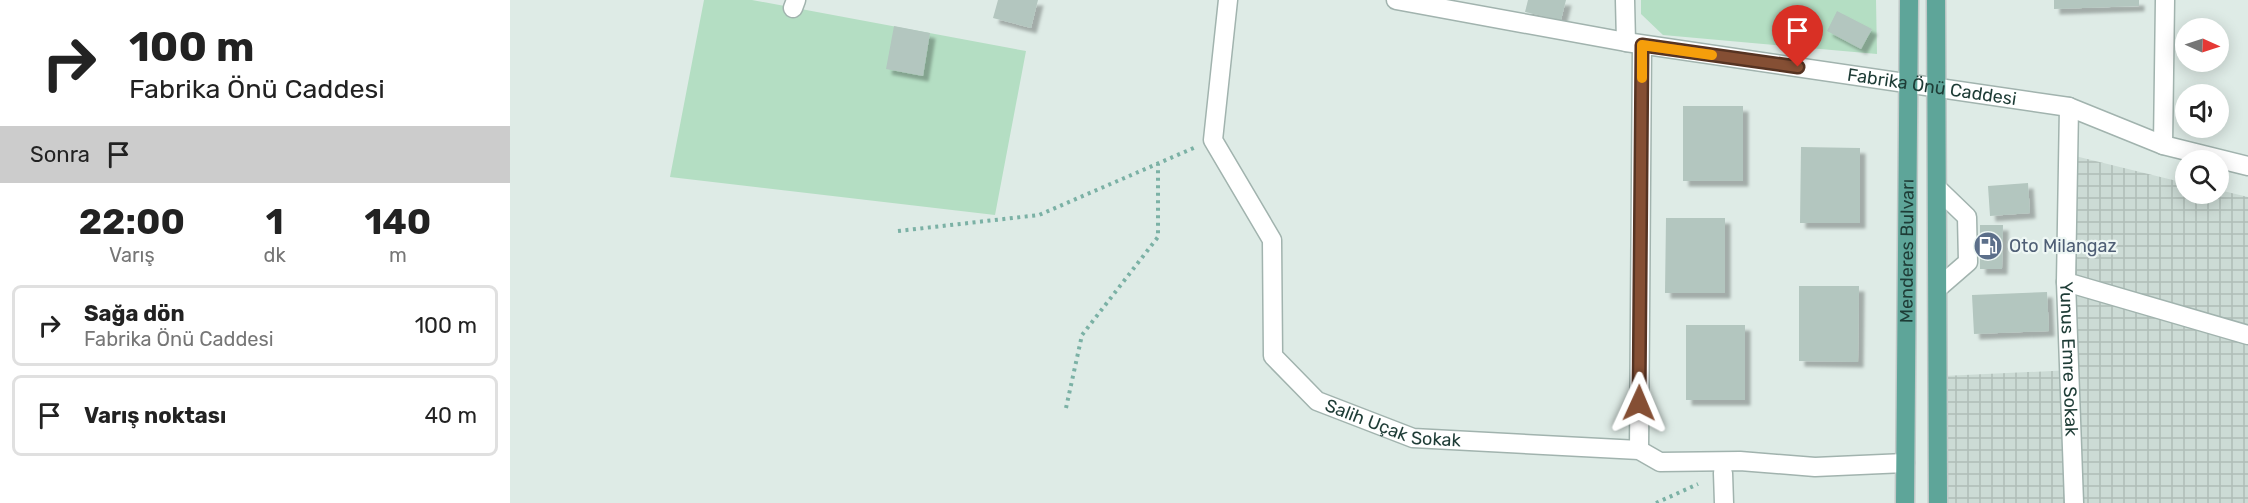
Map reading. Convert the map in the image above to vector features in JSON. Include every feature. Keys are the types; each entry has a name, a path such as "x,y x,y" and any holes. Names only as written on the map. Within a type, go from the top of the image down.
{"main road":[{"name":"Menderes Bulvarı","path":"1905,503 1909,0"},
{"name":"Menderes Bulvarı","path":"1936,0 1939,190 1938,503"}],"street":[{"path":"1213,140 1228,0"},
{"name":"Fabrika Önü Caddesi","path":"1396,0 1634,44 1910,82 2069,107 2163,145 2248,166"},
{"path":"1625,0 1634,44 1639,450"},
{"path":"2163,145 2165,0"},
{"name":"Yunus Emre Sokak","path":"2069,107 2066,282 2074,503"},
{"name":"Salih Uçak Sokak","path":"1213,140 1272,240 1273,356 1317,401 1413,438 1639,450 1660,462 1740,461 1815,467 1905,464"},
{"path":"1938,288 1968,262 1967,217 1939,190"},
{"path":"2066,282 2248,335"},
{"path":"1723,473 1724,503"}],"path":[{"path":"898,231 1039,215 1213,140"},
{"path":"1066,408 1082,336 1158,237 1158,164"},
{"path":"1656,503 1723,473"}],"shaded area":[{"path":"2071,155 2175,181 2175,204 2229,204 2229,192 2248,197 2248,503 1948,503 1943,376 2073,370"}],"green space":[{"path":"704,0 752,0 1026,51 995,215 670,177"},
{"path":"1641,0 1876,0 1877,54 1663,35 1641,14"}],"building":[{"path":"998,0 1038,0 1031,28 993,18"},
{"path":"1528,0 1566,0 1561,20 1525,12"},
{"path":"2054,0 2139,0 2139,6 2054,9"},
{"path":"1837,11 1872,29 1861,49 1827,31"},
{"path":"894,26 930,33 923,76 886,69"},
{"path":"1683,106 1743,106 1743,181 1683,181"},
{"path":"1801,147 1860,148 1860,223 1800,223"},
{"path":"2028,183 2030,213 1990,216 1988,186"},
{"path":"1666,218 1725,218 1725,293 1665,293"},
{"path":"1980,225 2003,225 2002,269 1980,269"},
{"path":"1799,286 1859,286 1858,362 1799,361"},
{"path":"2047,292 2049,331 1974,334 1972,295"},
{"path":"1686,325 1745,325 1745,400 1686,400"}],"slow traffic":[{"path":"1642,78 1642,45 1712,55"}],"place":[{"name":"Oto Milangaz","path":"1988,246"}],"route":[{"path":"1639,403 1642,45 1798,67"}]}
